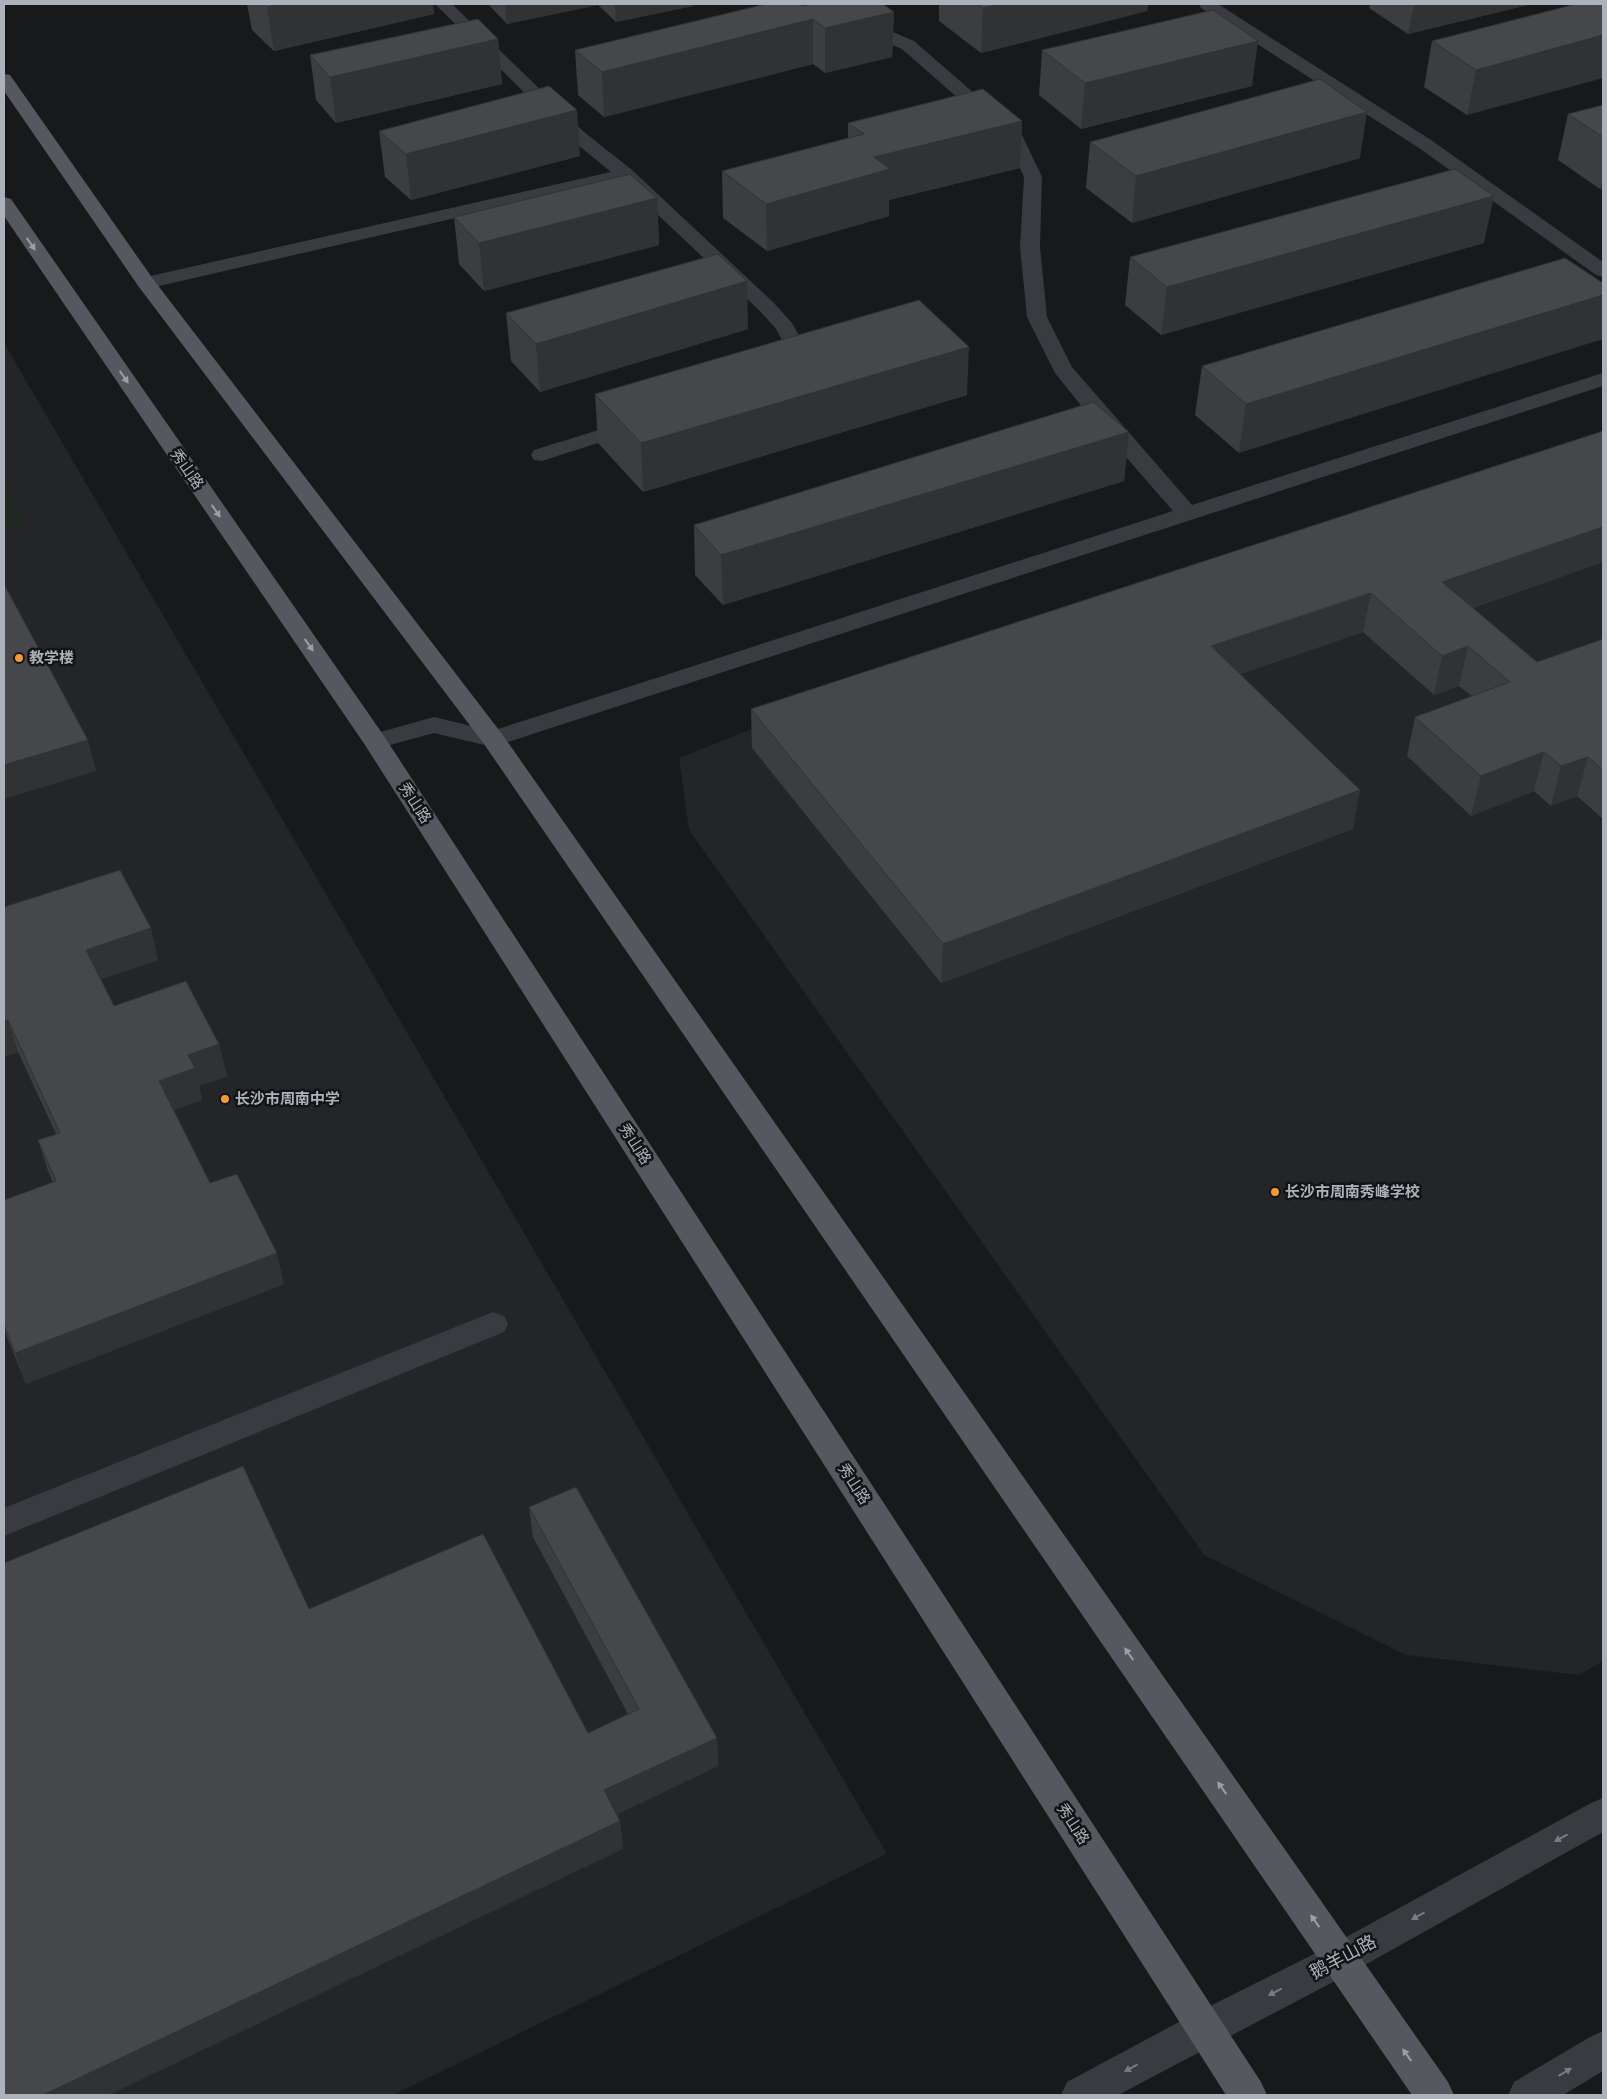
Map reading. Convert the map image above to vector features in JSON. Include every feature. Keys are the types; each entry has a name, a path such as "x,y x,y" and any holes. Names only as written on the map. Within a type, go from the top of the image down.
{"main road":[{"path":"4,79 146,283 493,739 1435,2095"},
{"name":"秀山路","path":"4,204 375,741 1248,2095"}],"street":[{"path":"443,4 578,136 625,174 767,307 785,327 799,353 796,364 782,377 772,380"},
{"path":"800,4 828,11 908,45 1016,139 1033,177 1030,247 1037,317 1062,369 1187,514"},
{"path":"1207,4 1425,144 1603,271"},
{"path":"146,283 625,174"},
{"path":"375,741 434,725 493,739 1603,379"},
{"path":"542,455 652,419"},
{"path":"4,1522 493,1324"},
{"name":"鹅羊山路","path":"1080,2095 1204,2028 1341,1959 1603,1814"},
{"path":"1527,2095 1603,2050"}],"shaded area":[{"name":"长沙市周南中学","path":"4,343 887,1854 393,2095 4,2095"},
{"name":"长沙市周南秀峰学校","path":"1603,431 1603,1661 1579,1675 1406,1655 1204,1555 689,830 679,758 790,714"},
{"path":"4,482 27,522 4,529"}],"building":[{"path":"264,4 279,4 267,7"},
{"path":"766,4 799,4 802,6 813,4 883,4 894,12 825,28 813,19 602,72 575,50"},
{"path":"977,4 1000,4 983,8"},
{"path":"1576,4 1603,4 1603,35 1476,70 1432,41"},
{"path":"1213,10 1258,41 1085,83 1042,50"},
{"path":"478,19 498,39 330,77 310,55"},
{"path":"1320,79 1367,112 1136,176 1090,142"},
{"path":"549,86 577,110 406,154 379,131"},
{"path":"983,89 1022,121 874,157 890,169 766,204 722,171 864,134 848,123"},
{"path":"1603,105 1603,137 1568,114"},
{"path":"1455,169 1494,196 1167,287 1130,257"},
{"path":"630,174 657,198 479,243 454,217"},
{"path":"718,254 747,281 536,344 506,313"},
{"path":"1565,258 1603,283 1603,295 1246,404 1202,366"},
{"path":"919,300 969,347 641,443 595,394"},
{"path":"1093,402 1129,432 721,555 694,525"},
{"path":"1603,431 1603,527 1442,582 1537,662 1603,639 1603,770 1588,757 1561,766 1544,752 1481,776 1415,717 1510,682 1468,646 1442,656 1371,593 1211,646 1360,790 943,944 751,709"},
{"name":"教学楼","path":"4,584 88,740 4,765"},
{"path":"120,870 151,928 86,950 114,1006 186,981 219,1044 188,1055 195,1068 159,1081 210,1183 237,1174 277,1253 15,1353 4,1324 4,1200 56,1181 38,1140 60,1133 8,1020 4,1021 4,907"},
{"path":"243,1466 309,1609 483,1534 588,1733 639,1709 529,1507 576,1487 717,1738 604,1790 620,1821 43,2095 4,2095 4,1563"}],"place":[{"name":"教学楼","path":"19,658"},
{"name":"长沙市周南中学","path":"225,1099"},
{"name":"长沙市周南秀峰学校","path":"1275,1192"}]}
